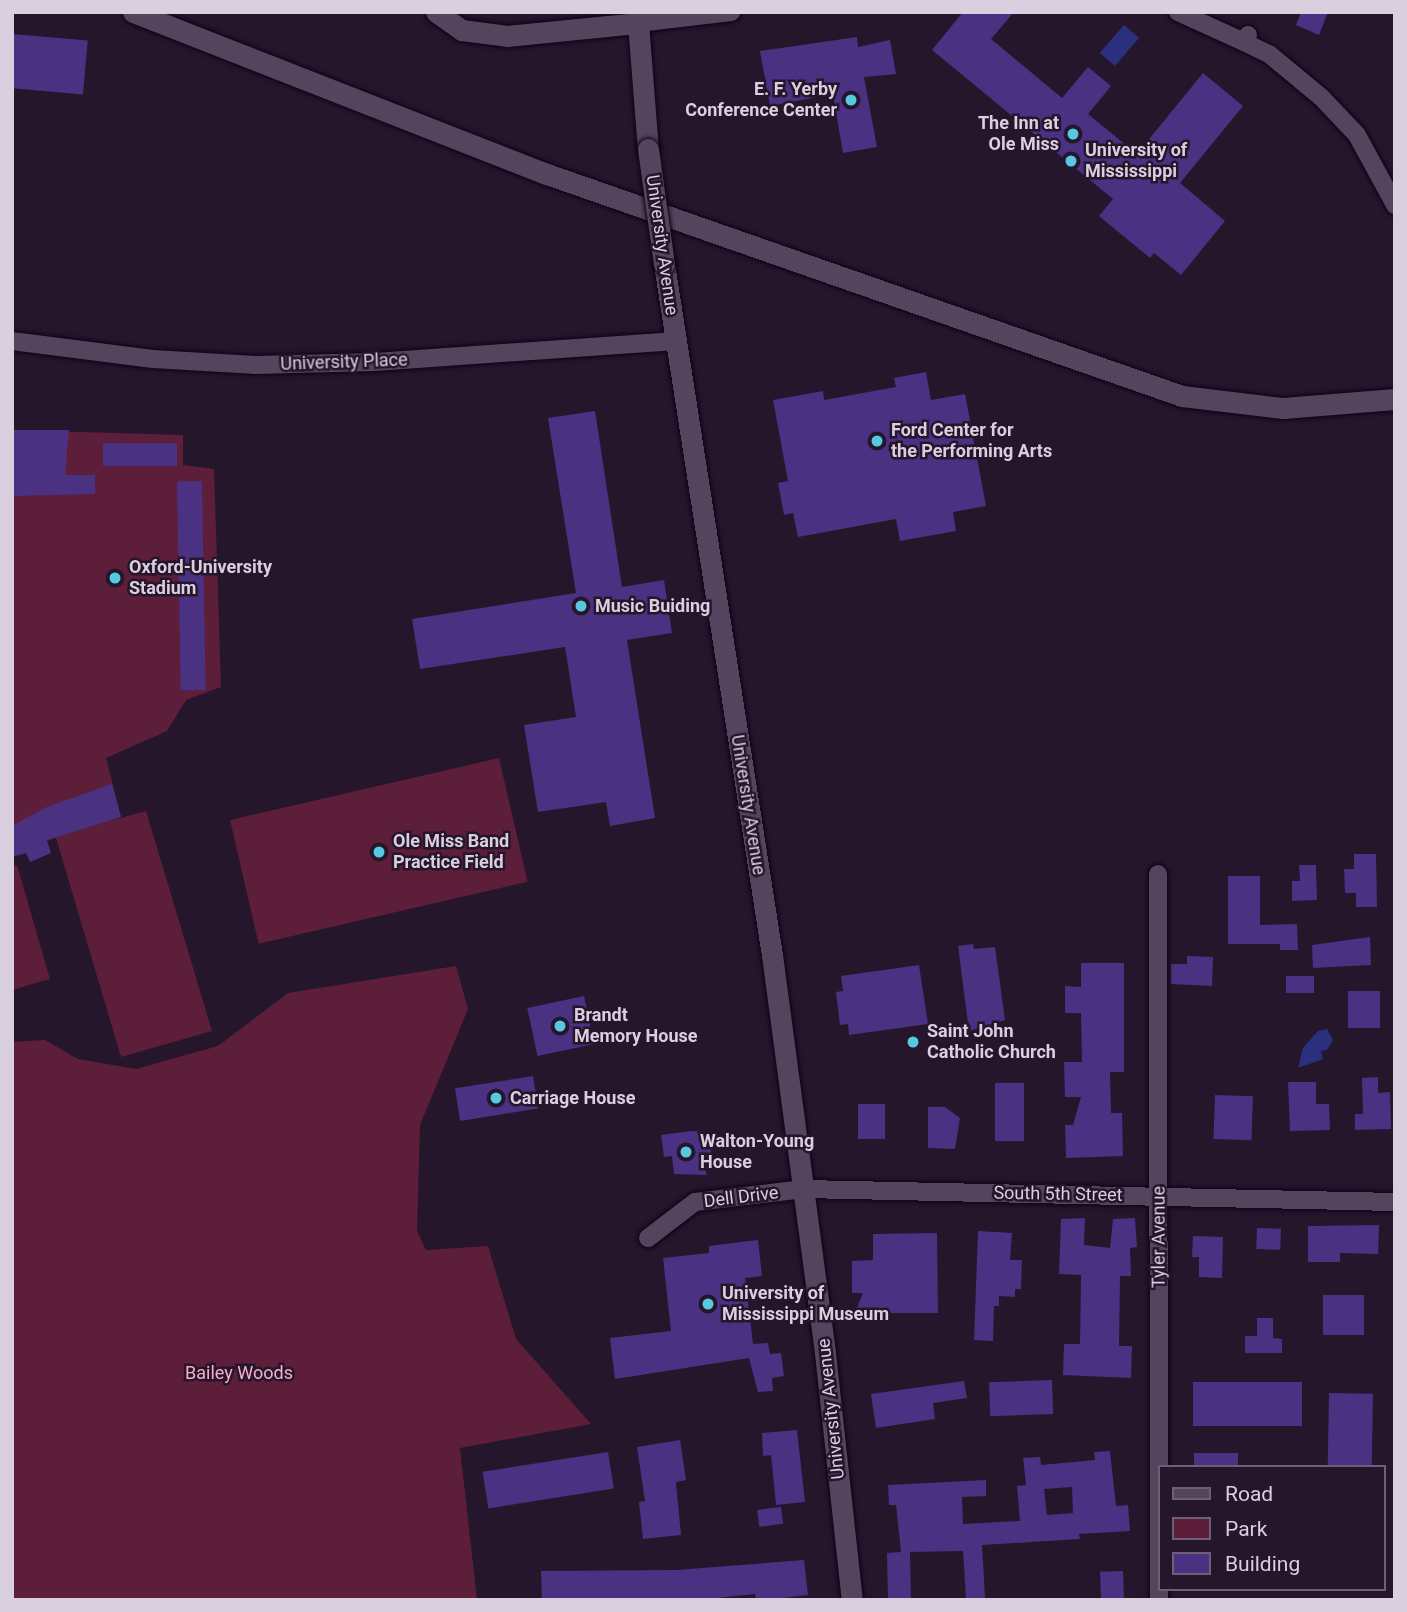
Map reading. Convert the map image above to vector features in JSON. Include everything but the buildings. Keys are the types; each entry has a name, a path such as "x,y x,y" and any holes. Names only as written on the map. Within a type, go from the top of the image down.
{"street":[{"path":"133,12 547,174 1182,396 1283,408 1395,399"},
{"path":"436,12 462,30 507,36 638,18 731,12"},
{"path":"1178,12 1246,38 1321,97 1357,135 1395,205"},
{"name":"University Avenue","path":"638,18 648,149 804,1189 852,1600"},
{"name":"University Place","path":"12,341 153,359 256,365 376,362 676,341"},
{"name":"Tyler Avenue","path":"1158,874 1159,1465"},
{"name":"South 5th Street","path":"804,1189 1395,1202"},
{"name":"Dell Drive","path":"648,1238 695,1202 804,1189"}],"green space":[{"name":"Oxford-University Stadium","path":"12,430 183,435 183,465 214,469 221,687 186,700 167,731 106,758 121,817 110,821 146,811 212,1031 121,1057 56,838 12,851"},
{"name":"Ole Miss Band Practice Field","path":"499,758 528,882 259,944 230,820"},
{"path":"17,865 50,979 12,990 12,866"},
{"name":"Bailey Woods","path":"456,966 468,1009 420,1125 417,1231 426,1250 488,1246 516,1339 591,1424 460,1448 477,1600 12,1600 12,1042 45,1040 78,1059 136,1069 218,1046 288,993"}],"shaded area":[{"path":"1124,25 1139,38 1115,66 1100,53"},
{"path":"1327,1029 1333,1040 1327,1050 1321,1051 1323,1059 1298,1068 1303,1048 1318,1031"}],"place":[{"name":"E. F. Yerby Conference Center","path":"851,100"},
{"name":"The Inn at Ole Miss","path":"1073,134"},
{"name":"University of Mississippi","path":"1071,161"},
{"name":"Ford Center for the Performing Arts","path":"877,441"},
{"name":"Oxford-University Stadium","path":"115,578"},
{"name":"Music Buiding","path":"581,606"},
{"name":"Ole Miss Band Practice Field","path":"379,852"},
{"name":"Brandt Memory House","path":"560,1026"},
{"name":"Saint John Catholic Church","path":"913,1042"},
{"name":"Carriage House","path":"496,1098"},
{"name":"Walton-Young House","path":"686,1152"},
{"name":"University of Mississippi Museum","path":"708,1304"}]}
